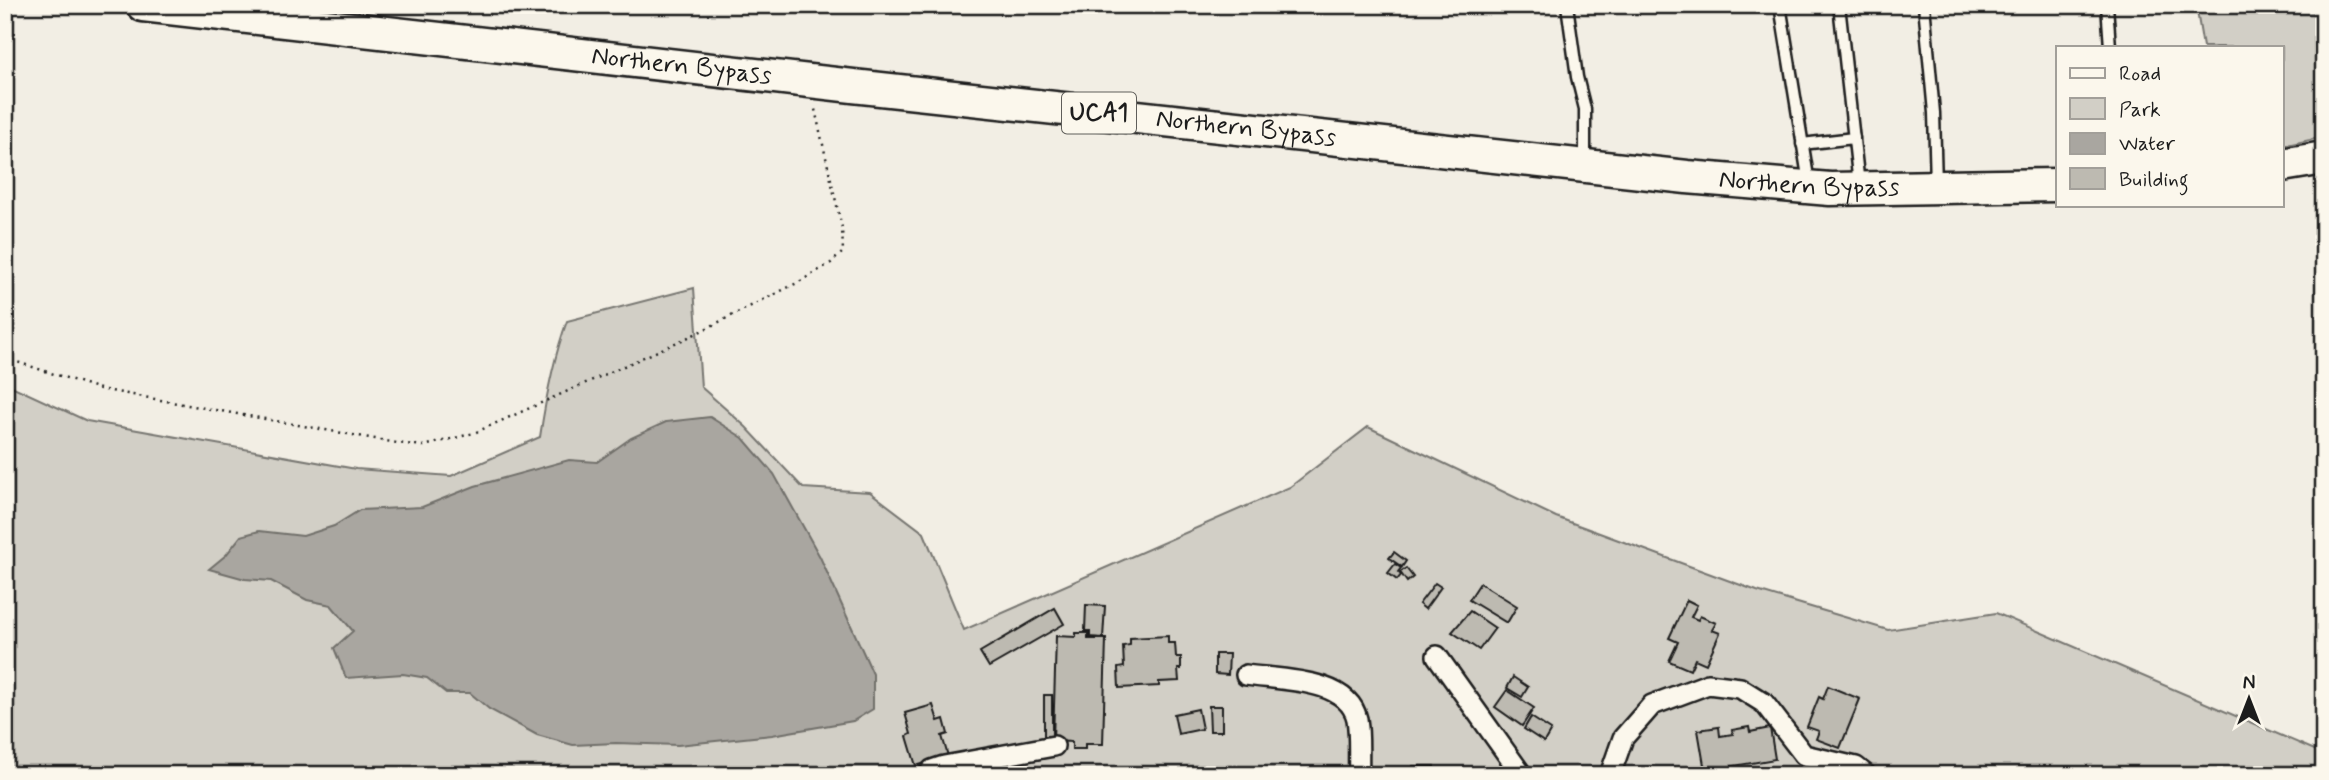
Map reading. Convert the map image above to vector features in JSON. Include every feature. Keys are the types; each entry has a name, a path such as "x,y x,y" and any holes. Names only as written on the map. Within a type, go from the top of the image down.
{"main road":[{"name":"Northern Bypass","path":"143,5 1585,166 1809,187 1936,189 2056,185"},
{"path":"2284,165 2324,158"}],"street":[{"path":"1437,656 1522,775"},
{"path":"1246,675 1327,687 1342,694 1357,717 1359,775"},
{"path":"1610,775 1623,738 1652,705 1708,684 1740,688 1764,703 1804,755 1856,767 1866,775"},
{"path":"928,775 932,770 944,766 1054,746"}],"lane":[{"path":"1567,5 1577,78 1585,109 1585,166"},
{"path":"1780,5 1809,187"},
{"path":"1839,5 1859,189"},
{"path":"1924,5 1934,113 1936,189"},
{"path":"2107,5 2110,46"},
{"path":"1802,144 1854,138"}],"path":[{"path":"5,358 100,389 397,443 424,446 474,433 691,336 800,282 831,263 843,252 842,228 809,81"}],"green space":[{"path":"2196,5 2324,5 2324,137 2284,146 2284,46 2203,46"},
{"path":"694,288 701,387 746,427 803,488 870,492 924,533 964,630 1290,487 1368,427 1556,517 1757,591 1888,630 1996,613 2324,754 2324,775 5,775 5,383 87,421 356,469 451,476 540,437 550,378 567,321"}],"water":[{"path":"710,417 743,438 774,474 820,557 873,674 873,709 853,721 772,735 678,745 573,745 537,735 489,709 470,693 446,693 427,678 403,674 346,678 334,648 353,631 331,605 307,600 271,581 245,579 209,569 226,555 241,536 259,531 303,536 334,526 360,510 422,507 475,486 569,460 597,462 631,438 666,422"}],"building":[{"path":"1394,552 1406,561 1402,567 1389,558"},
{"path":"1395,564 1401,568 1398,572 1401,575 1397,580 1388,573"},
{"path":"1406,568 1413,577 1407,582 1400,572"},
{"path":"1435,583 1441,587 1425,609 1419,604"},
{"path":"1480,583 1517,606 1507,623 1469,600"},
{"path":"1687,600 1697,605 1691,617 1698,620 1700,616 1716,623 1712,630 1720,633 1706,664 1695,659 1690,670 1669,661 1678,642 1669,638"},
{"path":"1086,605 1105,606 1103,638 1090,637 1090,631 1085,631"},
{"path":"1055,608 1064,624 989,667 980,652"},
{"path":"1470,611 1495,628 1479,650 1452,632"},
{"path":"1076,633 1088,633 1088,639 1106,639 1103,744 1085,744 1085,749 1072,749 1072,742 1053,741 1056,636 1076,637"},
{"path":"1168,636 1168,643 1175,643 1176,657 1181,657 1179,681 1159,682 1159,686 1119,688 1118,668 1124,667 1123,646 1130,645 1130,638"},
{"path":"1215,654 1229,654 1228,675 1215,674"},
{"path":"1513,677 1528,687 1522,697 1507,688"},
{"path":"1828,686 1860,699 1840,748 1816,739 1819,731 1807,727 1819,697 1823,699"},
{"path":"1507,690 1534,708 1522,726 1495,707"},
{"path":"1044,695 1052,695 1052,737 1044,737"},
{"path":"933,705 938,721 944,719 948,734 942,736 948,756 916,766 907,736 911,734 905,713"},
{"path":"1209,706 1222,706 1222,731 1210,731"},
{"path":"1198,709 1202,729 1178,734 1174,714"},
{"path":"1531,717 1551,730 1544,742 1524,729"},
{"path":"1719,727 1720,736 1733,734 1732,730 1749,727 1750,732 1770,728 1775,759 1705,771 1698,730"},
{"path":"1413,766 1434,766 1434,773 1452,772 1452,775 1413,775"}]}
